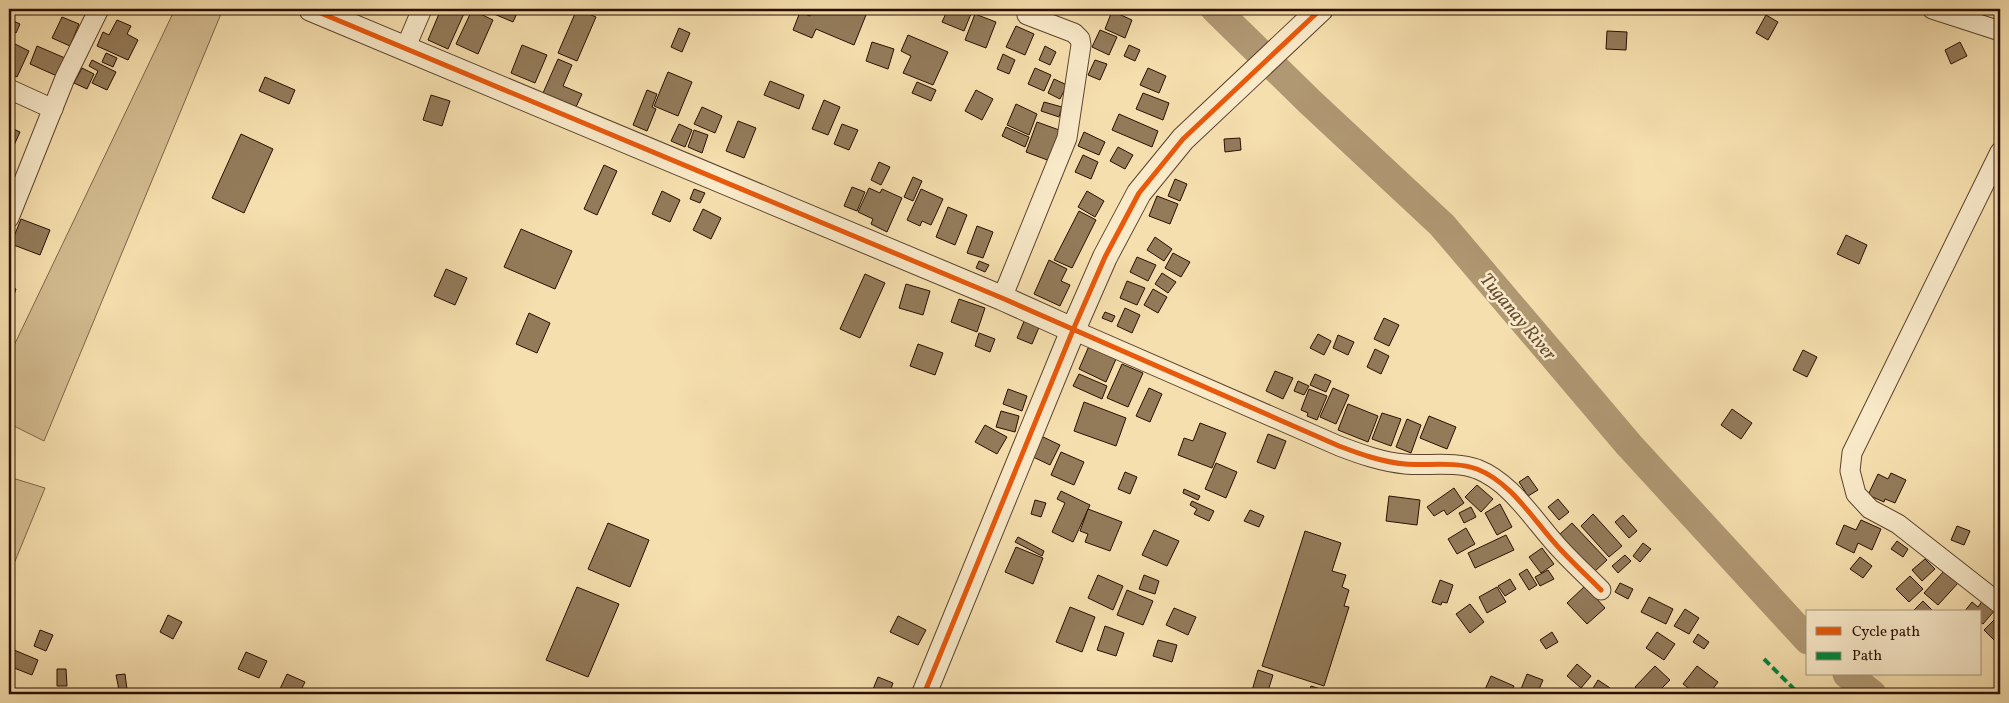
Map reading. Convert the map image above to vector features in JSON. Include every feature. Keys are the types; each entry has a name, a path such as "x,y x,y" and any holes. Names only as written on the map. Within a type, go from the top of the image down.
{"street":[{"path":"9,218 65,78 99,9"},
{"path":"310,9 1002,298 1339,446 1374,458 1403,464 1461,466 1476,469 1497,481 1514,497 1560,549 1601,590"},
{"path":"404,48 422,9"},
{"path":"924,694 1073,330 1105,257 1139,193 1183,139 1321,9"},
{"path":"1932,9 2000,30"},
{"path":"1002,298 1067,138 1082,45 1080,38 1074,33 1027,15"},
{"path":"9,89 53,109"},
{"path":"2000,152 1852,453 1850,471 1856,494 1870,509 1898,524 2000,604"}],"shaded area":[{"path":"175,9 223,9 44,441 14,426 9,415 9,356"},
{"path":"9,477 45,488 9,576"}],"building":[{"path":"441,9 466,9 448,49 428,40"},
{"path":"488,9 519,9 513,22 487,11"},
{"path":"577,9 596,17 577,61 558,53"},
{"path":"813,9 868,10 854,45 816,29 812,38 793,30 800,12 810,16"},
{"path":"948,9 973,9 964,31 942,22"},
{"path":"472,10 493,20 478,54 456,44"},
{"path":"1112,11 1132,20 1125,38 1105,29"},
{"path":"975,14 996,22 986,48 965,40"},
{"path":"1766,15 1778,22 1768,40 1756,33"},
{"path":"62,17 79,24 70,46 52,38"},
{"path":"9,19 20,24 16,33 9,29"},
{"path":"117,20 131,26 127,34 138,40 128,60 97,46 103,32 109,35"},
{"path":"1016,26 1034,34 1025,55 1006,47"},
{"path":"679,28 690,33 682,52 671,47"},
{"path":"1100,30 1117,37 1109,55 1092,47"},
{"path":"1607,31 1627,32 1626,50 1606,49"},
{"path":"908,35 948,52 933,85 903,73 911,56 901,51"},
{"path":"872,42 894,49 888,69 866,61"},
{"path":"1960,42 1967,56 1951,64 1945,50"},
{"path":"13,43 29,51 17,77 9,73 9,52"},
{"path":"522,45 547,55 535,83 511,73"},
{"path":"1129,45 1140,50 1135,61 1124,56"},
{"path":"37,46 65,58 57,76 30,64"},
{"path":"1045,46 1056,52 1050,65 1039,60"},
{"path":"106,53 117,58 113,67 102,62"},
{"path":"1003,54 1015,60 1009,74 997,69"},
{"path":"558,59 572,65 563,86 582,94 576,107 543,93"},
{"path":"92,60 116,72 107,90 92,83 98,71 89,66"},
{"path":"1095,60 1107,64 1100,80 1088,75"},
{"path":"82,68 94,74 87,89 74,83"},
{"path":"1035,68 1051,75 1044,91 1028,84"},
{"path":"1148,68 1166,76 1159,93 1140,85"},
{"path":"668,72 692,82 678,116 654,106"},
{"path":"265,77 295,90 289,104 259,91"},
{"path":"1054,79 1067,85 1060,99 1048,93"},
{"path":"770,81 804,95 799,109 764,95"},
{"path":"917,82 936,90 931,101 912,93"},
{"path":"647,90 657,94 652,107 656,109 647,131 633,125"},
{"path":"976,90 993,99 982,120 965,111"},
{"path":"1143,93 1169,103 1163,120 1136,109"},
{"path":"431,95 450,101 442,126 423,120"},
{"path":"824,100 840,107 828,135 812,129"},
{"path":"1044,102 1062,107 1059,117 1041,111"},
{"path":"1016,104 1037,114 1029,135 1007,125"},
{"path":"702,107 722,116 715,133 694,124"},
{"path":"1119,114 1158,131 1152,147 1112,130"},
{"path":"738,121 756,128 744,158 726,151"},
{"path":"1037,122 1062,131 1050,161 1026,152"},
{"path":"679,124 692,130 685,147 671,141"},
{"path":"842,124 858,130 849,150 834,144"},
{"path":"9,127 20,132 10,154 9,153"},
{"path":"1006,127 1029,137 1025,147 1002,136"},
{"path":"694,130 708,135 702,153 688,147"},
{"path":"1084,132 1105,142 1099,155 1078,146"},
{"path":"241,134 273,149 244,213 212,198"},
{"path":"1240,138 1241,150 1225,152 1224,139"},
{"path":"1118,147 1133,155 1125,169 1110,161"},
{"path":"1083,155 1098,162 1091,179 1075,172"},
{"path":"879,162 890,167 881,185 871,180"},
{"path":"604,165 617,171 597,215 584,209"},
{"path":"913,177 922,181 913,201 904,197"},
{"path":"1175,179 1187,184 1180,201 1168,196"},
{"path":"852,187 865,192 857,211 844,206"},
{"path":"869,188 880,193 882,189 902,198 887,232 871,224 873,219 858,212"},
{"path":"694,189 705,193 700,203 690,199"},
{"path":"921,189 943,199 931,225 922,221 920,226 907,220"},
{"path":"662,191 680,200 670,222 652,214"},
{"path":"1087,191 1104,201 1095,217 1078,207"},
{"path":"1157,196 1178,204 1170,224 1149,216"},
{"path":"948,207 967,215 955,245 936,237"},
{"path":"703,209 721,218 711,239 693,230"},
{"path":"1079,211 1096,220 1072,268 1054,260"},
{"path":"21,219 50,230 40,255 11,244"},
{"path":"977,226 993,232 983,258 967,253"},
{"path":"521,229 572,251 555,289 504,267"},
{"path":"1846,235 1867,245 1859,264 1837,254"},
{"path":"1155,237 1172,249 1164,261 1147,250"},
{"path":"1173,253 1190,262 1181,277 1165,268"},
{"path":"1137,257 1156,265 1148,281 1130,272"},
{"path":"1049,260 1067,269 1061,281 1070,285 1060,306 1034,294"},
{"path":"979,261 989,265 985,272 976,268"},
{"path":"446,269 467,278 455,305 434,296"},
{"path":"1162,273 1176,282 1168,293 1155,284"},
{"path":"865,274 885,283 860,338 840,329"},
{"path":"1127,281 1145,288 1137,305 1120,298"},
{"path":"906,284 930,291 923,315 899,308"},
{"path":"9,286 16,289 9,309"},
{"path":"1153,289 1167,297 1158,313 1144,305"},
{"path":"959,299 985,308 977,332 951,322"},
{"path":"1125,308 1140,315 1132,333 1117,326"},
{"path":"1105,312 1115,316 1112,322 1102,318"},
{"path":"529,313 550,323 537,353 516,344"},
{"path":"1384,318 1399,325 1389,346 1374,339"},
{"path":"1025,319 1040,325 1032,344 1017,338"},
{"path":"979,333 995,339 990,352 975,346"},
{"path":"1318,334 1331,341 1324,355 1310,348"},
{"path":"1338,335 1354,342 1348,355 1333,348"},
{"path":"918,344 943,353 935,375 910,366"},
{"path":"1089,346 1116,359 1106,382 1079,369"},
{"path":"1375,349 1389,356 1381,374 1367,367"},
{"path":"1803,350 1817,357 1807,377 1793,370"},
{"path":"1122,364 1143,373 1128,407 1107,398"},
{"path":"1275,371 1293,378 1283,399 1266,391"},
{"path":"1079,374 1107,386 1102,399 1073,386"},
{"path":"1315,374 1331,381 1326,392 1310,385"},
{"path":"1298,381 1309,386 1304,395 1294,391"},
{"path":"1149,388 1162,394 1150,422 1136,416"},
{"path":"1333,388 1349,395 1336,424 1320,417"},
{"path":"1008,389 1027,396 1022,411 1003,404"},
{"path":"1309,389 1327,396 1317,420 1307,416 1308,413 1301,410"},
{"path":"1084,402 1126,418 1116,446 1074,431"},
{"path":"1348,404 1378,416 1368,442 1338,430"},
{"path":"1732,409 1752,423 1741,439 1721,425"},
{"path":"1001,411 1019,416 1015,432 996,427"},
{"path":"1382,413 1401,419 1391,446 1372,439"},
{"path":"1429,416 1456,427 1447,449 1420,438"},
{"path":"1407,419 1421,425 1411,453 1396,447"},
{"path":"1200,423 1226,433 1212,468 1178,455 1184,438 1193,441"},
{"path":"985,425 1007,437 997,454 975,442"},
{"path":"1268,434 1286,441 1275,469 1257,462"},
{"path":"1041,436 1060,445 1050,465 1031,456"},
{"path":"1061,452 1084,462 1074,485 1051,475"},
{"path":"1216,463 1237,472 1226,498 1205,489"},
{"path":"1125,472 1137,477 1130,494 1118,489"},
{"path":"1891,473 1906,480 1895,503 1885,499 1884,502 1868,495 1878,474 1888,479"},
{"path":"1528,476 1538,490 1528,496 1519,482"},
{"path":"1477,485 1493,499 1481,512 1465,497"},
{"path":"1454,488 1464,503 1447,515 1444,510 1434,516 1427,507"},
{"path":"1184,489 1200,496 1198,500 1183,493"},
{"path":"1061,491 1090,505 1073,542 1052,532 1065,503 1057,499"},
{"path":"1389,496 1420,500 1417,525 1386,521"},
{"path":"1558,499 1569,512 1559,520 1548,507"},
{"path":"1035,500 1046,503 1041,517 1031,514"},
{"path":"1192,501 1214,511 1209,521 1194,514 1197,509 1190,505"},
{"path":"1500,504 1512,527 1497,535 1485,513"},
{"path":"1471,507 1476,517 1464,523 1459,513"},
{"path":"1088,509 1122,522 1110,551 1085,542 1088,534 1080,531"},
{"path":"1250,510 1264,516 1259,527 1244,521"},
{"path":"1593,514 1622,546 1609,557 1581,526"},
{"path":"1623,515 1637,531 1629,538 1615,522"},
{"path":"1861,520 1881,529 1872,550 1858,543 1854,553 1836,544 1844,525 1856,530"},
{"path":"608,523 649,540 630,587 588,569"},
{"path":"1572,523 1607,560 1594,572 1559,535"},
{"path":"1957,526 1970,531 1964,545 1951,540"},
{"path":"1466,528 1475,544 1457,554 1448,539"},
{"path":"1154,530 1179,541 1167,566 1142,555"},
{"path":"1305,531 1341,543 1332,571 1346,575 1342,587 1349,590 1344,606 1349,607 1324,686 1262,666"},
{"path":"1506,535 1514,550 1475,568 1468,553"},
{"path":"1018,537 1044,551 1042,556 1015,542"},
{"path":"1897,541 1908,549 1903,557 1891,549"},
{"path":"1643,543 1651,549 1640,562 1633,556"},
{"path":"1016,547 1043,558 1033,584 1005,572"},
{"path":"1542,548 1554,564 1541,573 1529,557"},
{"path":"1625,555 1631,561 1618,573 1612,566"},
{"path":"1860,557 1872,566 1863,578 1850,569"},
{"path":"1925,559 1935,569 1922,581 1912,570"},
{"path":"1527,569 1537,585 1529,590 1519,574"},
{"path":"1548,570 1554,579 1540,586 1535,577"},
{"path":"1945,570 1959,582 1938,605 1924,593"},
{"path":"1098,575 1123,586 1113,610 1088,598"},
{"path":"1144,575 1159,581 1155,594 1139,589"},
{"path":"1910,576 1923,589 1909,602 1896,589"},
{"path":"1510,579 1516,589 1505,596 1498,586"},
{"path":"1440,580 1453,585 1447,603 1442,602 1441,605 1432,602"},
{"path":"1620,583 1633,589 1628,599 1615,592"},
{"path":"1585,586 1605,608 1587,624 1567,603"},
{"path":"577,587 619,604 588,677 546,660"},
{"path":"1497,587 1506,602 1487,613 1479,597"},
{"path":"1127,590 1153,601 1143,625 1117,615"},
{"path":"1649,597 1673,609 1666,624 1641,612"},
{"path":"1983,600 1995,610 1983,624 1982,610 1966,610 1972,602 1978,607"},
{"path":"1923,601 1932,610 1914,610"},
{"path":"1470,604 1484,622 1470,633 1456,614"},
{"path":"1070,607 1095,617 1082,652 1056,642"},
{"path":"1174,608 1196,617 1188,635 1166,625"},
{"path":"1685,609 1699,618 1689,634 1674,626"},
{"path":"168,615 182,622 173,639 160,632"},
{"path":"898,616 926,630 918,645 890,632"},
{"path":"1998,616 2000,618 2000,646 1984,630"},
{"path":"1105,626 1124,633 1116,656 1097,650"},
{"path":"40,630 53,635 46,651 34,646"},
{"path":"1552,632 1558,642 1546,649 1540,640"},
{"path":"1657,632 1675,644 1664,660 1646,648"},
{"path":"1698,634 1709,642 1704,649 1693,642"},
{"path":"1158,640 1177,645 1172,662 1153,656"},
{"path":"14,650 38,660 32,675 9,666"},
{"path":"246,652 267,661 259,678 238,669"},
{"path":"1577,664 1591,676 1581,688 1567,676"},
{"path":"1655,666 1670,680 1656,694 1643,694 1635,687"},
{"path":"1697,666 1718,682 1709,694 1696,694 1683,684"},
{"path":"57,669 66,669 67,686 57,686"},
{"path":"1258,670 1273,675 1267,694 1251,694"},
{"path":"125,674 127,689 119,690 116,675"},
{"path":"287,674 305,682 299,694 287,694 279,691"},
{"path":"1527,674 1543,680 1537,694 1519,694"},
{"path":"1491,676 1514,686 1510,694 1483,694"},
{"path":"878,677 893,683 889,694 871,694"},
{"path":"1598,680 1610,688 1606,694 1590,693"},
{"path":"1311,686 1324,690 1323,694 1308,694"}],"waterway":[{"name":"Tuganay River","path":"1215,9 1309,101 1442,225 1629,445 1806,638"},
{"name":"Tuganay River","path":"1850,676 1872,694"}],"marked path":[{"path":"1764,659 1799,694"}],"cycle path":[{"path":"311,9 1002,298 1339,446 1396,463 1450,464 1477,469 1490,475 1513,494 1561,550 1601,590"},
{"path":"924,694 1073,330 1105,257 1139,193 1183,139 1321,9"}]}
